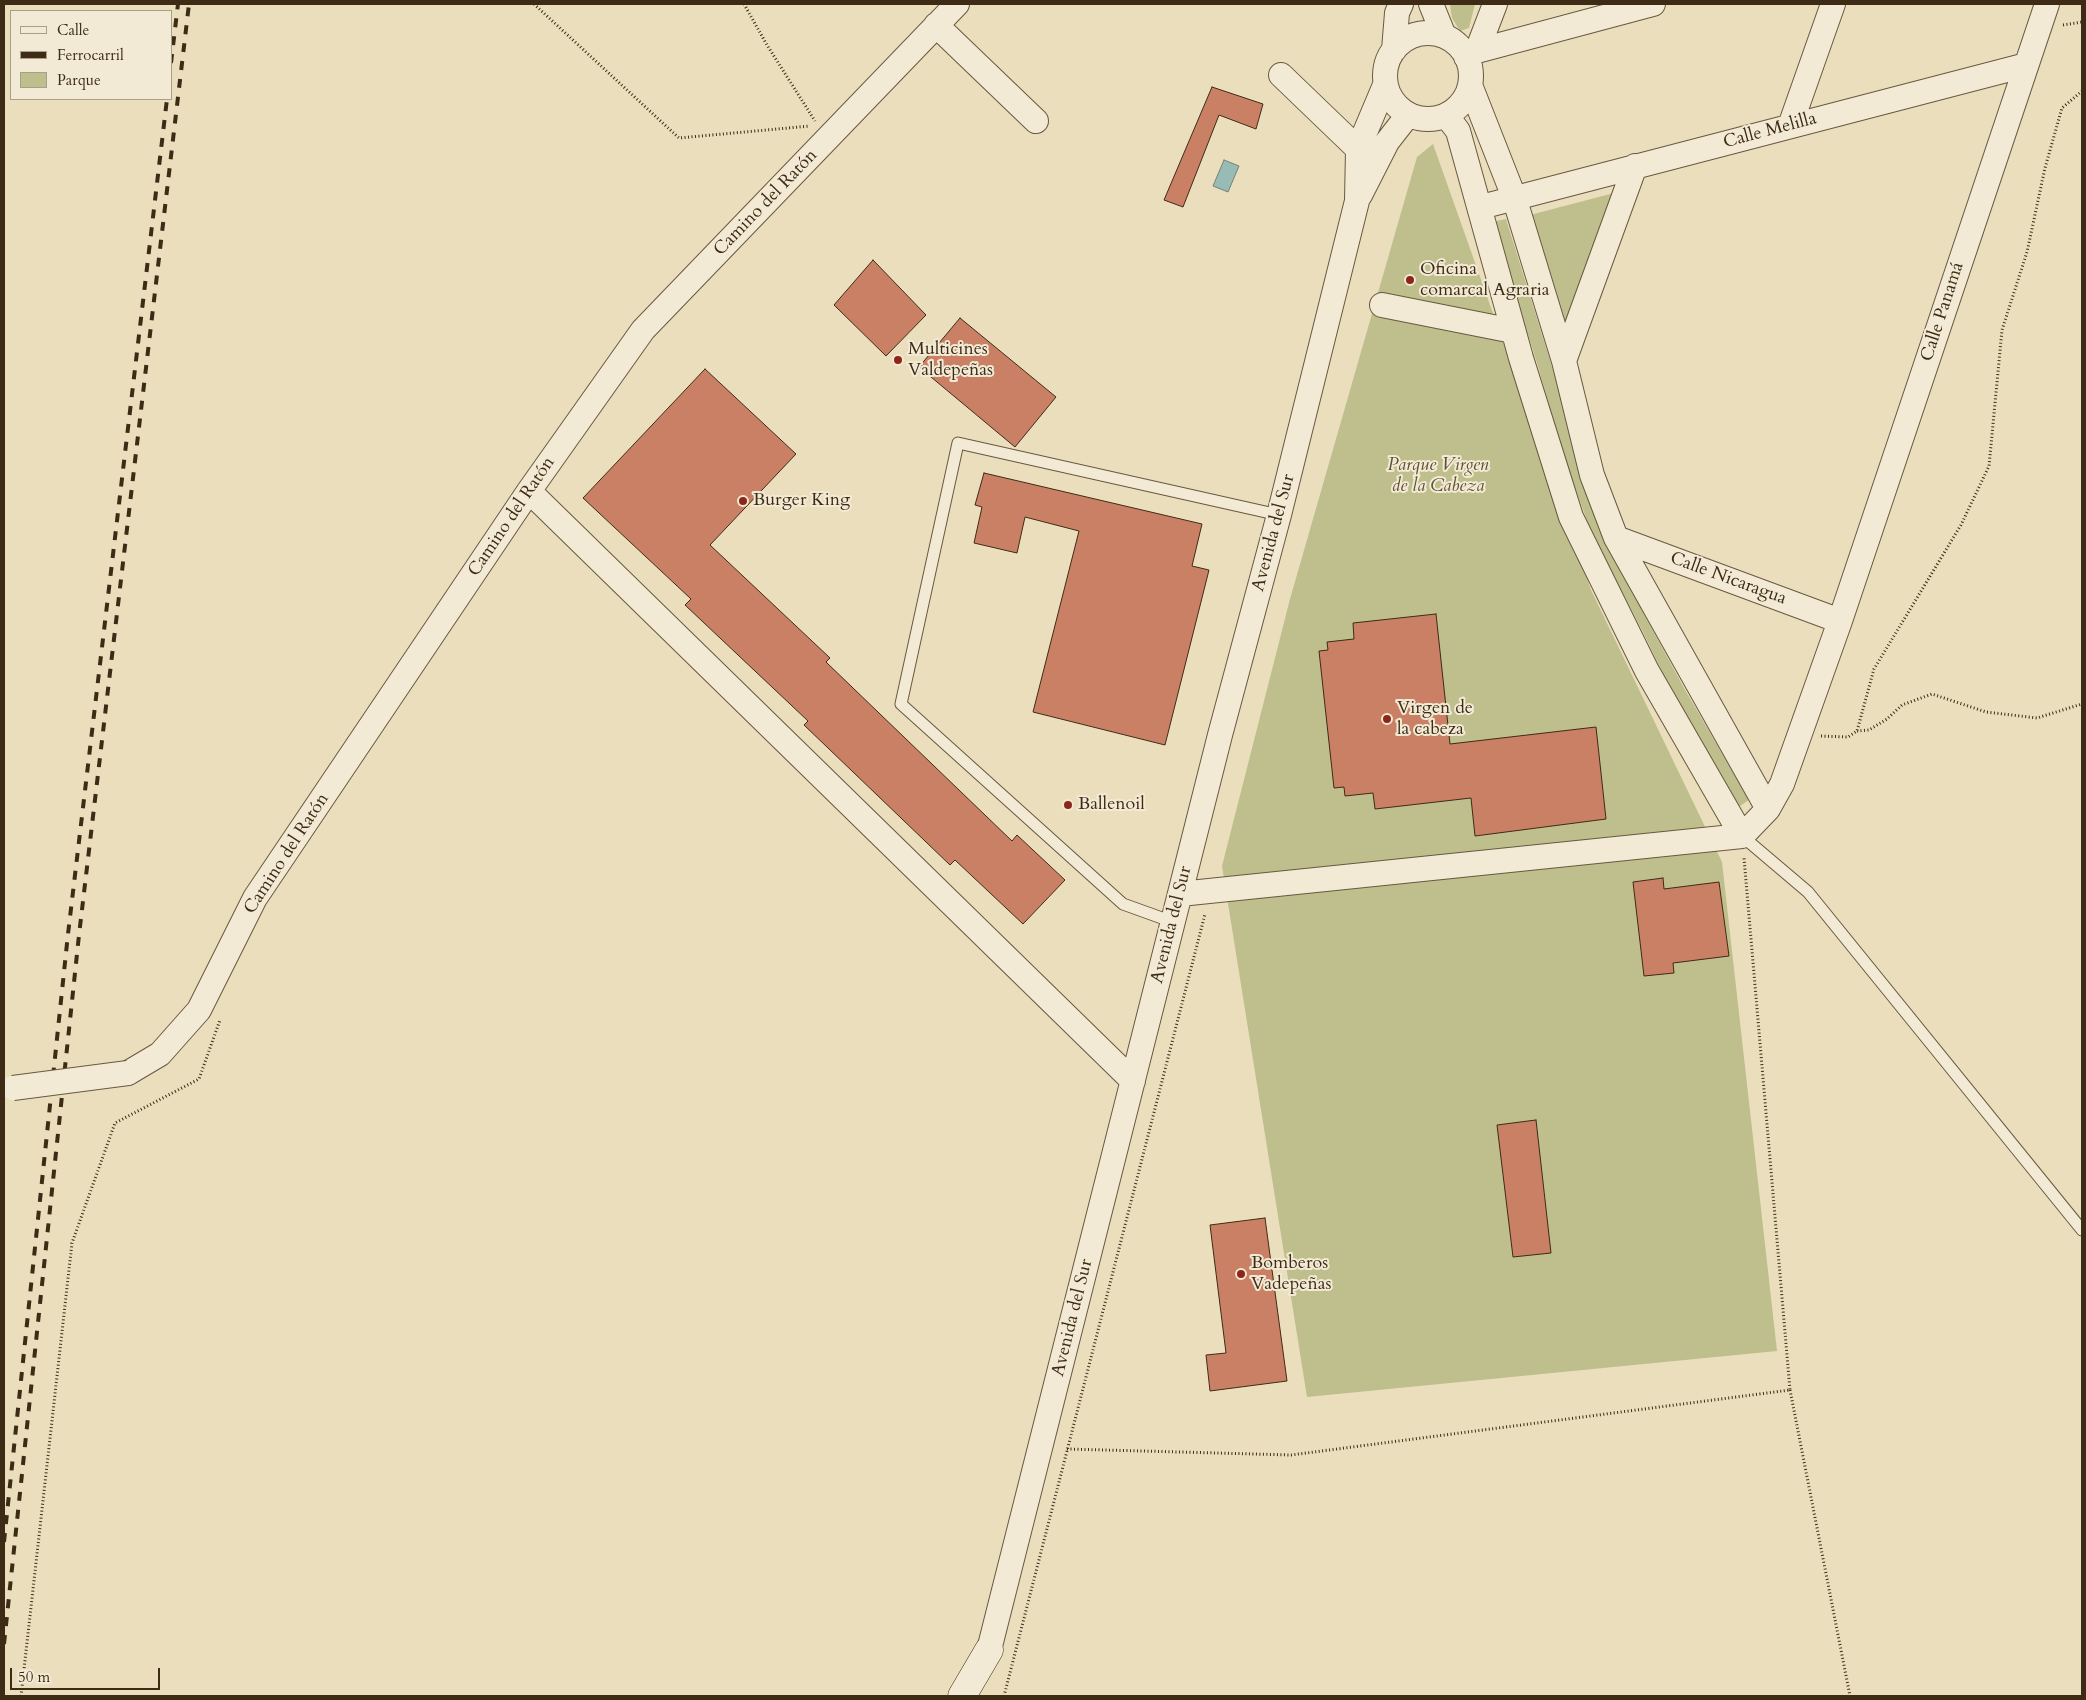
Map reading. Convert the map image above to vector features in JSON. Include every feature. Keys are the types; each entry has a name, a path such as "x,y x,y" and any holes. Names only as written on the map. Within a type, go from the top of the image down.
{"main road":[{"name":"Avenida del Sur","path":"962,1696 989,1650"},
{"name":"Avenida del Sur","path":"986,1696 989,1650"}],"street":[{"name":"Camino del Ratón","path":"8,1091 128,1073 160,1054 199,1010 255,898 529,491 643,330 957,4"},
{"path":"1394,50 1397,13 1401,4"},
{"path":"1431,4 1444,36"},
{"path":"1495,4 1472,54 1470,85 1465,98 1457,108 1446,115 1433,119 1421,119 1408,115 1398,107 1390,97 1385,85 1387,61 1404,40 1416,35 1444,36 1472,54 1627,7 1653,4"},
{"path":"1790,126 1833,4"},
{"name":"Calle Panamá","path":"1742,836 1768,809 1782,784 1840,621 2047,4"},
{"path":"936,25 1036,121"},
{"name":"Calle Melilla","path":"1480,207 2026,65"},
{"path":"1282,75 1358,149"},
{"name":"Avenida del Sur","path":"989,1650 1180,894 1279,515 1357,201 1358,149 1385,85"},
{"path":"1470,85 1514,197 1564,361 1592,475 1616,538 1768,809"},
{"name":"Avenida del Sur","path":"1357,201 1387,142 1408,115"},
{"path":"1180,894 1742,836 1647,671 1571,517 1513,331 1458,132 1446,115"},
{"path":"1564,361 1635,166"},
{"path":"1382,305 1513,331"},
{"path":"529,491 1132,1082"},
{"name":"Calle Nicaragua","path":"1616,538 1840,621"}],"lane":[{"path":"1173,922 1123,904 901,704 958,443 1279,515"},
{"path":"1742,836 1808,892 2082,1230"}],"path":[{"path":"534,4 679,138 818,125 767,45 744,4"},
{"path":"1857,731 1874,669 1961,525 1989,466 2002,330 2027,252 2045,168 2062,108 2082,91"},
{"path":"1800,731 1848,738 1857,731 1868,730 1888,719 1902,705 1932,694 1986,712 2037,718 2082,704"},
{"path":"1742,836 1790,1390 1850,1696"},
{"path":"1004,1696 1207,908"},
{"path":"21,1696 72,1243 115,1123 199,1079 222,1015"},
{"path":"1067,1449 1291,1455 1790,1390"}],"green space":[{"path":"1450,4 1475,4 1469,28 1460,31 1452,18"},
{"name":"Parque Virgen de la Cabeza","path":"1433,144 1591,590 1722,862 1777,1351 1307,1397 1222,866 1290,599 1417,157"},
{"path":"1614,193 1563,331 1530,215"},
{"path":"1506,219 1597,511 1645,616 1749,800 1737,808 1673,695 1590,529 1563,454 1537,363 1492,222"}],"water":[{"path":"1224,160 1239,166 1228,192 1213,186"}],"building":[{"path":"1212,87 1263,104 1256,129 1219,115 1183,207 1164,200"},
{"path":"873,260 926,315 886,356 834,305"},
{"path":"960,318 1056,397 1015,447 919,367"},
{"path":"705,369 796,454 710,545 830,658 826,662 1012,841 1017,835 1065,880 1023,924 955,860 950,865 804,725 808,721 685,605 691,599 583,498"},
{"path":"984,473 1202,524 1192,566 1209,570 1165,745 1033,712 1079,531 1025,517 1017,553 974,543 982,507 975,505"},
{"name":"Virgen de la cabeza","path":"1436,614 1450,744 1596,727 1606,819 1475,836 1471,798 1375,809 1373,793 1345,796 1344,787 1334,788 1319,651 1328,650 1327,642 1354,639 1353,623"},
{"path":"1663,878 1664,889 1719,882 1729,956 1673,963 1674,973 1644,976 1633,882"},
{"path":"1536,1120 1551,1253 1513,1257 1497,1125"},
{"path":"1265,1218 1287,1381 1210,1391 1206,1355 1226,1353 1210,1225"}],"railway":[{"path":"172,55 178,4"},
{"path":"4,1644 79,935 189,4"},
{"path":"4,1542 68,934 167,100"}],"place":[{"name":"Oficina comarcal Agraria","path":"1410,280"},
{"name":"Multicines Valdepeñas","path":"898,360"},
{"name":"Burger King","path":"743,501"},
{"name":"Virgen de la cabeza","path":"1387,719"},
{"name":"Ballenoil","path":"1068,805"},
{"name":"Bomberos Vadepeñas","path":"1241,1274"}]}
